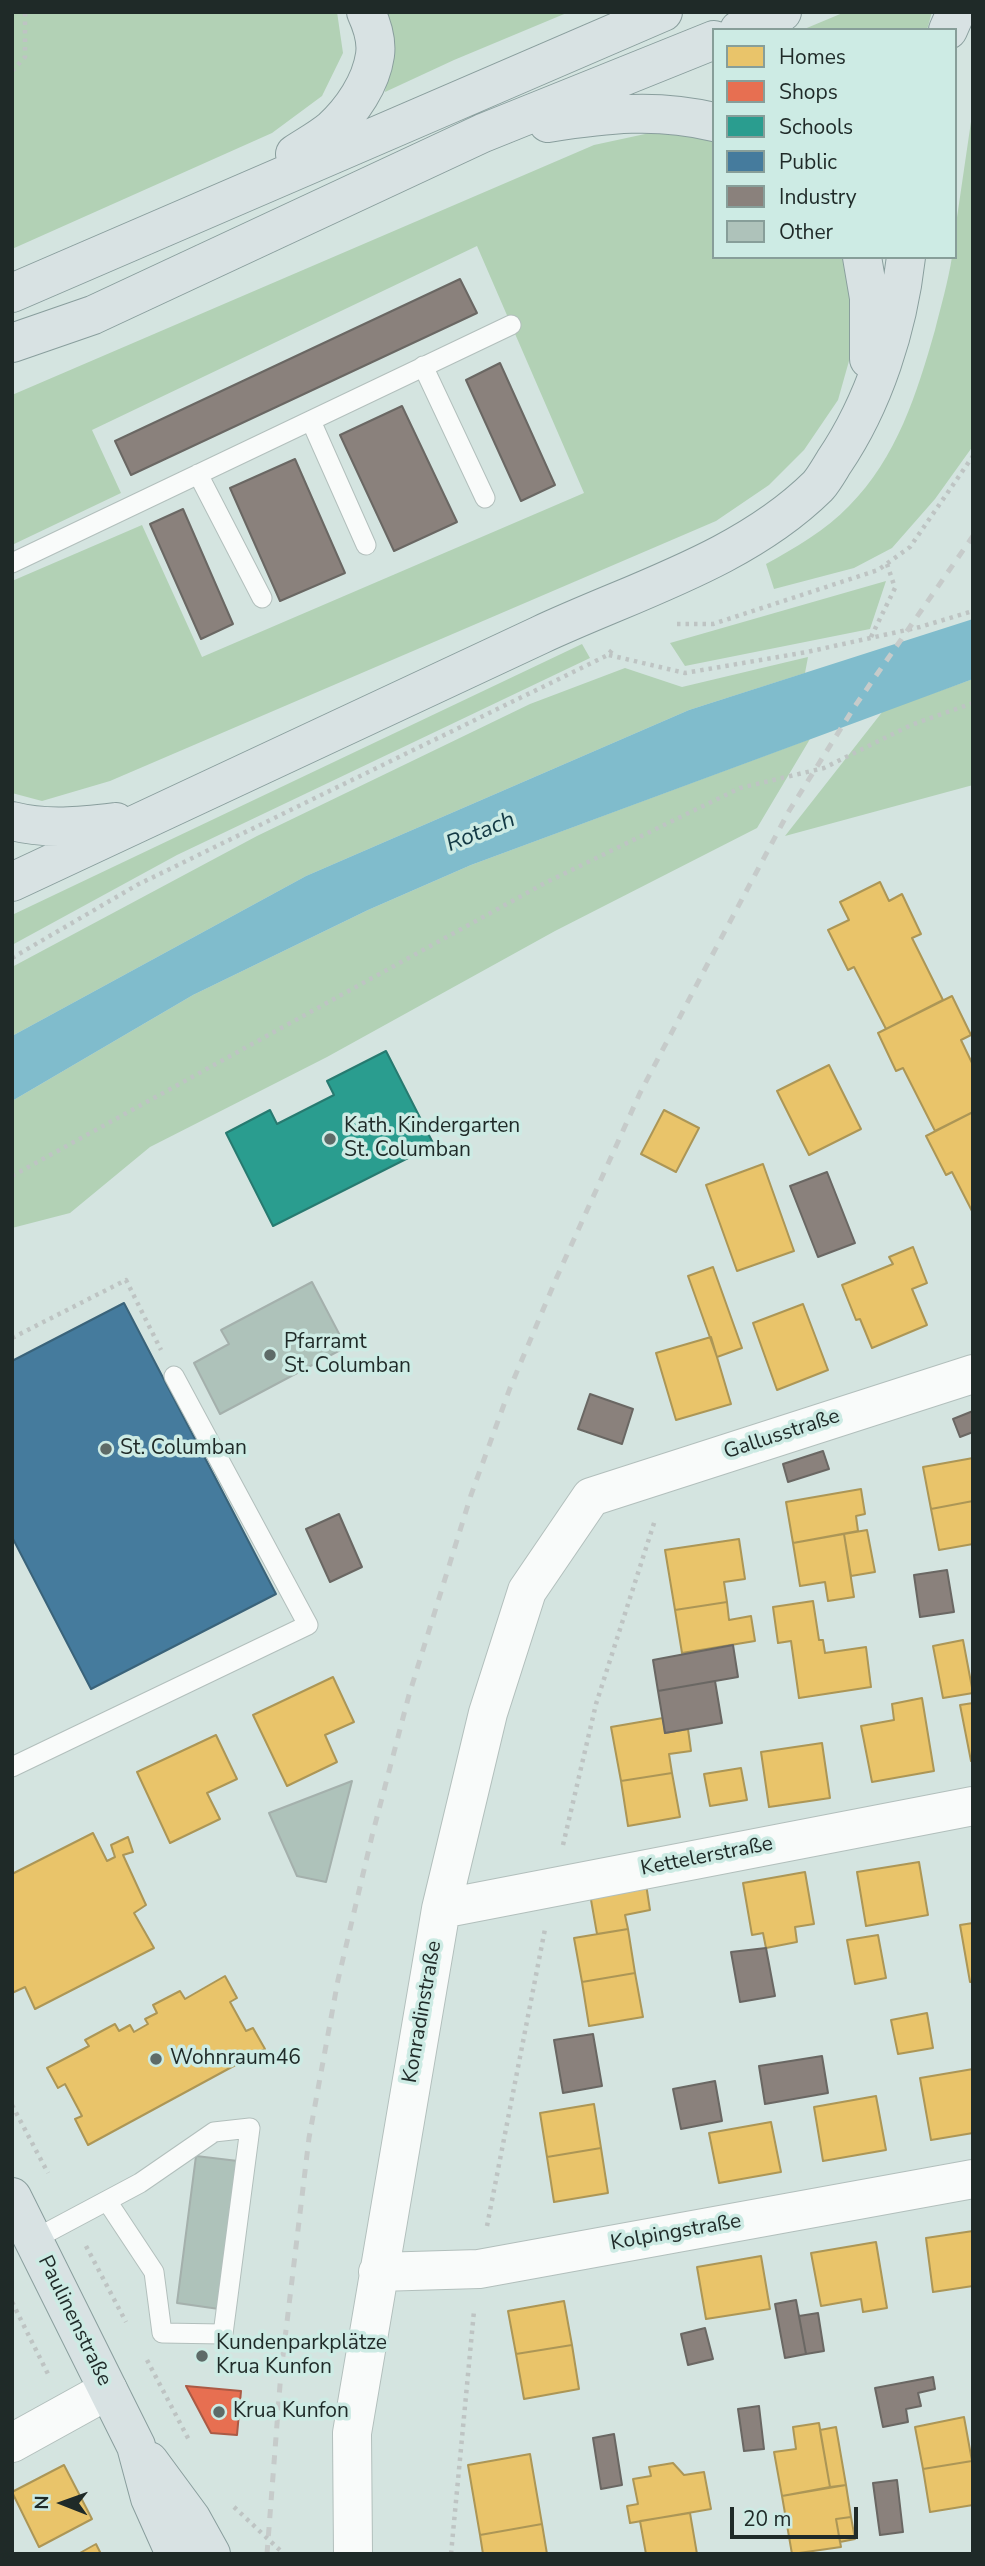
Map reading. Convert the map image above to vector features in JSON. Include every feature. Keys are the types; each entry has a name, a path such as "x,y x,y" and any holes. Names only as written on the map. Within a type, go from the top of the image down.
{"main road":[{"path":"232,199 330,131 351,109 364,87 375,54 372,26 366,12"},
{"path":"12,293 663,12"},
{"path":"744,28 782,12"},
{"path":"949,28 956,12"},
{"path":"12,343 93,315 483,134 712,41"},
{"path":"483,134 635,112 686,115 712,122"},
{"path":"862,259 869,298 871,345 865,406"},
{"path":"12,882 726,551 785,517 821,483 848,441 865,406 891,336 906,259"},
{"path":"12,821 35,827 69,827 146,819"},
{"name":"Paulinenstraße","path":"12,2197 136,2446 150,2498 175,2554"},
{"name":"Paulinenstraße","path":"136,2446 169,2485 211,2554"}],"street":[{"name":"Gallusstraße","path":"591,1497 973,1374"},
{"name":"Konradinstraße","path":"352,2554 352,2433 441,1909 488,1713 527,1591 591,1497"},
{"name":"Kettelerstraße","path":"441,1909 973,1806"},
{"name":"Kolpingstraße","path":"378,2273 479,2269 973,2179"},
{"path":"12,2443 108,2390"}],"lane":[{"path":"12,563 511,325"},
{"path":"423,366 485,498"},
{"path":"312,422 366,545"},
{"path":"198,474 262,598"},
{"path":"12,1767 307,1625 174,1376"},
{"path":"33,2240 140,2183 214,2132 250,2128 223,2334 162,2333 154,2272 107,2201"}],"path":[{"path":"12,71 25,57 24,12"},
{"path":"673,623 713,624 878,570 910,547 973,456"},
{"path":"870,637 895,588 887,564"},
{"path":"608,655 685,674 807,652 920,627 973,611"},
{"path":"12,958 137,886 608,655 615,646"},
{"path":"12,1176 557,877 740,788 824,768 911,725 973,703"},
{"path":"12,1338 126,1280 174,1376"},
{"path":"451,2554 479,2269 553,1887 596,1704 654,1526 662,1473"}],"green space":[{"path":"12,12 337,12 343,53 322,96 272,133 12,249"},
{"path":"381,12 569,12 385,92 389,61"},
{"path":"845,12 932,12 928,28 807,28"},
{"path":"973,108 973,446 935,499 892,548 854,568 774,589 766,564 799,545 840,515 866,487 893,446 913,401 928,354 952,259 957,259 957,217"},
{"path":"659,131 712,136 712,259 849,259 856,336 838,400 804,450 769,485 716,521 110,781 42,801 12,793 12,581 142,525 202,657 584,493 477,246 92,430 121,493 12,545 12,395 594,145"},
{"path":"886,581 870,629 685,666 670,643"},
{"path":"582,644 590,658 177,855 12,945 12,915"},
{"path":"808,657 805,673 689,710 306,876 12,1036 12,967 257,836 530,704 625,668 682,687"},
{"path":"973,679 973,785 785,836 883,711"},
{"path":"810,739 757,828 555,931 327,1057 150,1147 70,1213 12,1228 12,1101 193,995 368,910 471,865"}],"water":[{"name":"Rotach","path":"973,619 973,679 471,865 368,910 193,995 12,1101 12,1036 306,876 689,710"}],"building: Homes":[{"path":"880,882 889,901 902,894 921,934 912,938 943,1000 886,1029 854,967 848,970 828,930 849,920 840,902"},
{"path":"952,996 971,1035 961,1040 973,1065 973,1112 935,1131 903,1068 896,1071 878,1033"},
{"path":"829,1065 861,1129 809,1155 777,1091"},
{"path":"664,1110 699,1128 676,1172 641,1154"},
{"path":"973,1112 973,1213 952,1172 946,1175 926,1136"},
{"path":"763,1164 794,1251 737,1271 706,1185"},
{"path":"913,1247 927,1283 912,1289 927,1325 872,1348 860,1319 856,1320 842,1285 893,1264 889,1257"},
{"path":"713,1267 742,1348 717,1357 688,1276"},
{"path":"803,1304 828,1370 777,1390 753,1323"},
{"path":"711,1337 731,1404 676,1420 656,1353"},
{"path":"973,1458 973,1501 931,1509 923,1467"},
{"path":"861,1489 865,1514 856,1516 858,1531 793,1543 786,1502"},
{"path":"973,1501 973,1544 939,1550 931,1509"},
{"path":"867,1530 875,1572 851,1576 844,1534"},
{"path":"844,1534 854,1597 828,1601 825,1582 800,1586 793,1543"},
{"path":"739,1539 745,1579 724,1582 727,1602 675,1610 665,1550"},
{"path":"813,1601 819,1640 823,1640 825,1653 866,1647 871,1687 799,1698 791,1641 778,1643 773,1607"},
{"path":"727,1602 729,1620 751,1616 755,1641 682,1653 675,1610"},
{"path":"963,1640 973,1693 943,1698 933,1646"},
{"path":"333,1677 354,1722 325,1735 337,1762 287,1786 253,1715"},
{"path":"922,1698 934,1771 872,1782 861,1726 894,1720 892,1704"},
{"path":"973,1703 973,1760 971,1761 960,1705"},
{"path":"663,1718 665,1733 688,1729 691,1751 669,1754 672,1773 621,1781 611,1727"},
{"path":"216,1735 237,1779 207,1793 220,1819 170,1843 137,1772"},
{"path":"822,1743 830,1798 769,1807 761,1752"},
{"path":"741,1768 747,1800 710,1806 704,1774"},
{"path":"672,1773 680,1817 628,1826 621,1781"},
{"path":"93,1833 107,1861 115,1857 111,1845 128,1837 133,1852 123,1855 146,1905 134,1913 154,1948 35,2009 25,1987 12,1993 12,1874"},
{"path":"919,1862 928,1915 866,1926 857,1872"},
{"path":"805,1872 814,1924 795,1927 797,1942 766,1948 763,1933 752,1935 743,1883"},
{"path":"646,1884 650,1910 625,1915 628,1929 597,1934 590,1894"},
{"path":"973,1923 973,1982 970,1982 960,1925"},
{"path":"628,1929 635,1973 582,1982 574,1938"},
{"path":"878,1935 886,1978 855,1984 847,1940"},
{"path":"635,1973 643,2017 589,2026 582,1982"},
{"name":"Wohnraum46","path":"225,1976 237,1998 230,2002 246,2031 253,2028 265,2049 88,2145 75,2119 82,2116 65,2084 58,2088 47,2068 89,2046 85,2040 115,2024 119,2031 130,2025 134,2032 148,2024 145,2019 157,2013 153,2005 180,1991 185,1999"},
{"path":"927,2013 933,2048 898,2054 891,2020"},
{"path":"973,2069 973,2133 931,2140 920,2078"},
{"path":"876,2096 886,2150 823,2161 814,2107"},
{"path":"594,2104 601,2148 547,2157 540,2113"},
{"path":"771,2122 781,2172 719,2183 709,2133"},
{"path":"601,2148 608,2193 554,2202 547,2157"},
{"path":"973,2231 973,2286 933,2292 926,2238"},
{"path":"876,2242 887,2308 863,2312 861,2299 821,2306 811,2253"},
{"path":"761,2256 770,2309 706,2319 697,2267"},
{"path":"564,2301 572,2345 516,2354 508,2311"},
{"path":"572,2345 579,2389 524,2399 516,2354"},
{"path":"964,2417 972,2461 923,2469 915,2427"},
{"path":"819,2423 830,2487 782,2496 774,2452 796,2449 793,2427"},
{"path":"836,2427 846,2485 830,2487 820,2430"},
{"path":"530,2454 542,2524 480,2535 468,2465"},
{"path":"972,2461 973,2505 930,2512 923,2469"},
{"path":"673,2463 684,2475 704,2472 711,2509 630,2523 627,2506 638,2504 633,2479 651,2476 649,2467"},
{"path":"64,2465 92,2519 39,2547 12,2492"},
{"path":"846,2485 851,2517 836,2519 841,2547 792,2554 782,2496"},
{"path":"690,2513 697,2554 646,2554 640,2521"},
{"path":"851,2517 855,2539 840,2542 836,2519"},
{"path":"542,2524 547,2554 483,2554 480,2535"},
{"path":"96,2544 101,2554 78,2554"}],"building: Shops":[{"name":"Krua Kunfon","path":"186,2386 241,2391 237,2435 211,2433"}],"building: Schools":[{"name":"Kath. Kindergarten St. Columban","path":"386,1051 434,1145 273,1226 226,1133 270,1110 277,1124 334,1095 327,1081"}],"building: Public":[{"name":"St. Columban","path":"124,1303 276,1594 91,1689 12,1537 12,1361"}],"building: Industry":[{"path":"460,279 477,313 131,475 115,441"},
{"path":"500,363 555,485 521,501 466,380"},
{"path":"402,406 457,522 394,551 340,435"},
{"path":"295,459 345,573 280,601 230,488"},
{"path":"183,509 233,624 201,639 150,524"},
{"path":"827,1172 855,1243 818,1257 790,1186"},
{"path":"590,1394 633,1409 622,1444 578,1429"},
{"path":"973,1411 973,1432 960,1437 953,1419"},
{"path":"823,1451 829,1469 788,1482 783,1464"},
{"path":"339,1514 362,1567 330,1582 306,1529"},
{"path":"947,1570 954,1612 920,1617 914,1575"},
{"path":"733,1645 738,1677 658,1691 653,1660"},
{"path":"715,1681 722,1723 665,1733 658,1691"},
{"path":"766,1948 775,1996 740,2002 731,1952"},
{"path":"593,2034 602,2086 563,2093 554,2040"},
{"path":"822,2056 828,2093 765,2104 759,2066"},
{"path":"715,2081 722,2121 681,2129 673,2089"},
{"path":"796,2300 806,2354 785,2358 775,2304"},
{"path":"818,2313 824,2351 806,2354 799,2316"},
{"path":"705,2328 713,2359 688,2365 681,2334"},
{"path":"933,2377 935,2389 918,2393 921,2406 906,2409 908,2422 883,2427 875,2388"},
{"path":"759,2406 764,2449 744,2451 738,2409"},
{"path":"614,2434 622,2485 601,2489 593,2438"},
{"path":"897,2480 903,2532 880,2535 873,2483"}],"building: Other":[{"name":"Pfarramt St. Columban","path":"312,1282 346,1347 220,1414 194,1363 229,1344 221,1330"},
{"path":"352,1781 326,1882 297,1876 269,1813"},
{"path":"196,2156 238,2161 219,2309 177,2303"}],"railway":[{"path":"267,2554 281,2372 309,2138 338,1980 409,1695 471,1495 510,1388 640,1093 789,811 855,706 973,536"}],"place":[{"name":"Kath. Kindergarten St. Columban","path":"330,1139"},
{"name":"Pfarramt St. Columban","path":"270,1355"},
{"name":"St. Columban","path":"106,1449"},
{"name":"Wohnraum46","path":"156,2059"},
{"name":"Kundenparkplätze Krua Kunfon","path":"202,2356"},
{"name":"Krua Kunfon","path":"219,2412"}]}
